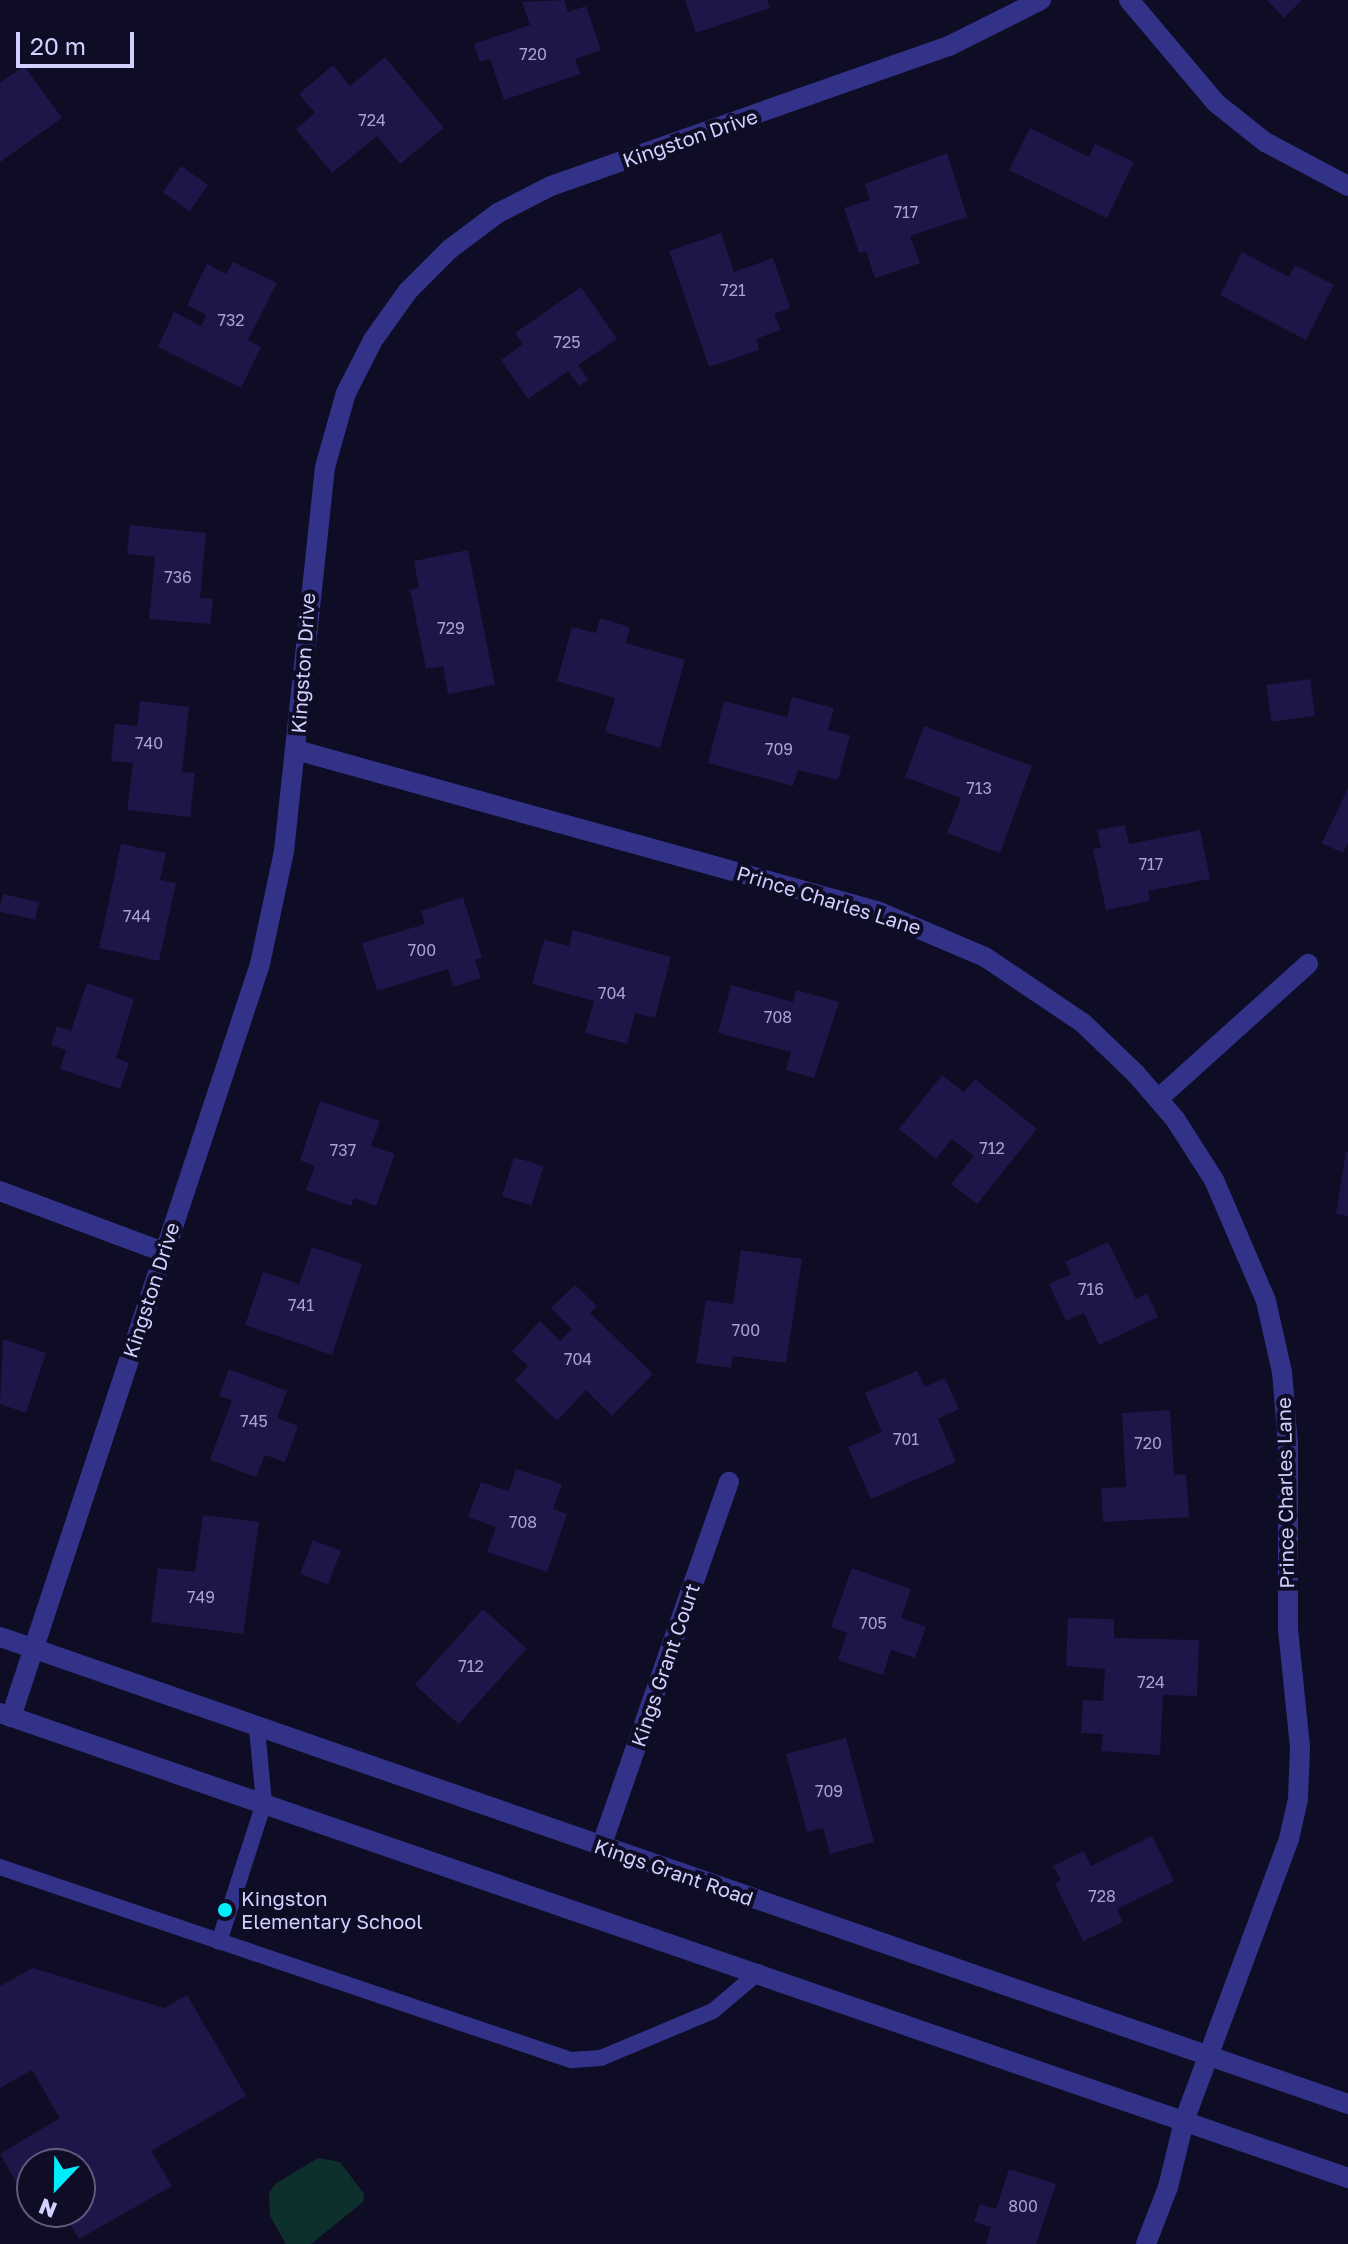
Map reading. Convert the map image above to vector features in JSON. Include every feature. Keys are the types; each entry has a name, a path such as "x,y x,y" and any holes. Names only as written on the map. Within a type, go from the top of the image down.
{"street":[{"name":"Kingston Drive","path":"6,1715 33,1649 260,964 284,851 296,750 313,543 325,467 346,393 373,340 408,291 450,249 498,213 551,186 949,46 1041,0"},
{"path":"1129,0 1216,103 1265,142 1348,186"},
{"name":"Prince Charles Lane","path":"296,750 918,926 1035,988 1083,1023 1158,1099 1214,1180 1246,1246 1266,1301 1282,1372 1288,1445 1288,1629 1300,1747 1298,1799 1289,1839 1184,2121 1168,2187 1146,2244"},
{"path":"1158,1099 1308,964"},
{"path":"0,1191 163,1252"},
{"name":"Kings Grant Court","path":"601,1847 729,1482"},
{"name":"Kings Grant Road","path":"0,1637 257,1729 1348,2104"},
{"path":"6,1715 759,1972 1348,2178"}],"lane":[{"path":"219,1942 264,1803 257,1729"},
{"path":"0,1867 571,2060 601,2058 713,2011 759,1972"}],"green space":[{"path":"318,2158 340,2162 364,2194 363,2202 311,2244 286,2244 270,2216 269,2193 275,2184"}],"building":[{"path":"564,0 568,12 586,6 601,50 575,59 580,74 504,100 490,59 480,62 474,44 530,25 522,2"},
{"path":"685,0 767,0 770,8 696,33"},
{"path":"1267,0 1302,0 1284,18"},
{"path":"385,57 444,128 400,164 377,136 332,173 296,129 315,113 299,94 333,65 350,86"},
{"path":"24,66 62,118 0,162 0,83"},
{"path":"1030,128 1089,157 1095,144 1134,162 1107,218 1009,170"},
{"path":"947,153 967,217 910,236 920,263 875,278 866,251 859,253 844,208 870,200 865,184"},
{"path":"181,166 208,185 190,211 163,192"},
{"path":"721,233 734,272 773,258 790,308 774,314 781,330 756,339 759,350 709,367 669,251"},
{"path":"1242,252 1289,277 1295,265 1334,285 1306,340 1220,295"},
{"path":"233,262 277,283 248,340 261,347 241,388 158,347 174,312 201,326 206,315 187,305 207,264 226,274"},
{"path":"581,287 617,339 578,365 588,379 579,386 568,371 528,399 501,360 523,344 515,333"},
{"path":"130,525 206,533 200,598 213,599 210,624 149,619 155,557 127,554"},
{"path":"468,550 495,685 448,694 443,666 426,669 410,590 419,588 414,561"},
{"path":"600,618 630,627 626,643 685,660 660,748 605,732 615,698 557,681 572,627 596,633"},
{"path":"1310,679 1315,716 1272,722 1266,685"},
{"path":"792,697 834,708 828,730 850,735 838,780 798,770 793,786 708,763 724,701 787,717"},
{"path":"140,701 189,707 182,772 195,773 190,817 127,810 133,763 111,761 115,724 137,726"},
{"path":"924,726 1032,766 1000,853 947,833 961,798 905,777"},
{"path":"1348,788 1348,843 1343,853 1322,843"},
{"path":"1125,825 1129,844 1200,830 1210,879 1148,891 1150,901 1106,910 1093,849 1101,848 1097,830"},
{"path":"121,844 166,853 160,880 176,883 159,961 99,948"},
{"path":"3,894 39,902 35,920 0,912"},
{"path":"463,897 482,958 475,960 481,978 453,987 448,969 377,991 362,943 425,924 421,911"},
{"path":"573,930 671,957 655,1018 635,1013 627,1044 585,1033 594,1001 532,984 544,940 569,946"},
{"path":"87,983 134,999 116,1058 129,1063 120,1089 60,1069 66,1050 51,1045 57,1026 71,1031"},
{"path":"731,985 793,1002 796,990 839,1002 814,1078 786,1070 791,1052 718,1033"},
{"path":"942,1075 964,1092 975,1079 1037,1129 977,1204 951,1184 974,1156 952,1139 936,1159 899,1129"},
{"path":"320,1101 380,1121 371,1146 395,1154 376,1206 354,1198 351,1206 306,1190 315,1166 300,1160"},
{"path":"1348,1152 1348,1216 1336,1214"},
{"path":"514,1157 544,1166 532,1205 502,1196"},
{"path":"1108,1242 1136,1299 1147,1293 1158,1317 1099,1345 1084,1313 1066,1321 1049,1284 1071,1274 1065,1262"},
{"path":"312,1247 362,1264 332,1355 245,1325 263,1272 299,1284"},
{"path":"741,1250 802,1259 786,1363 733,1356 731,1368 696,1363 706,1300 733,1304"},
{"path":"575,1285 597,1306 590,1313 653,1374 612,1416 586,1390 557,1421 515,1380 528,1366 512,1351 540,1321 560,1341 572,1329 551,1308"},
{"path":"3,1339 46,1353 26,1413 0,1404"},
{"path":"229,1369 287,1391 277,1418 298,1426 285,1462 265,1455 256,1477 210,1460 232,1400 219,1396"},
{"path":"917,1371 925,1387 945,1378 959,1409 938,1419 956,1462 871,1499 848,1447 882,1432 865,1393"},
{"path":"1170,1410 1174,1475 1186,1474 1189,1517 1103,1522 1101,1488 1126,1487 1122,1413"},
{"path":"516,1469 562,1484 553,1509 567,1514 547,1572 487,1552 496,1527 468,1517 481,1482 509,1491"},
{"path":"203,1515 259,1522 243,1634 151,1622 158,1568 195,1572"},
{"path":"313,1540 341,1551 328,1584 300,1574"},
{"path":"852,1568 911,1589 901,1618 926,1627 915,1658 891,1650 883,1675 838,1660 847,1633 831,1627"},
{"path":"483,1609 527,1648 459,1724 415,1685"},
{"path":"1068,1618 1114,1619 1114,1638 1199,1640 1197,1696 1163,1695 1160,1755 1101,1751 1103,1734 1081,1733 1083,1700 1103,1701 1105,1669 1066,1666"},
{"path":"846,1738 874,1842 830,1854 823,1828 807,1832 786,1754"},
{"path":"1152,1836 1174,1881 1117,1909 1123,1922 1083,1941 1055,1884 1061,1880 1053,1866 1084,1851 1091,1866"},
{"path":"33,1968 164,2008 187,1995 246,2096 151,2151 172,2186 79,2239 72,2228 96,2228 96,2148 16,2148 16,2182 0,2154 60,2118 32,2070 0,2088 0,1986"},
{"path":"1009,2169 1056,2184 1036,2244 986,2244 991,2227 974,2222 980,2204 996,2209"}],"place":[{"name":"Kingston Elementary School","path":"225,1910"}]}
